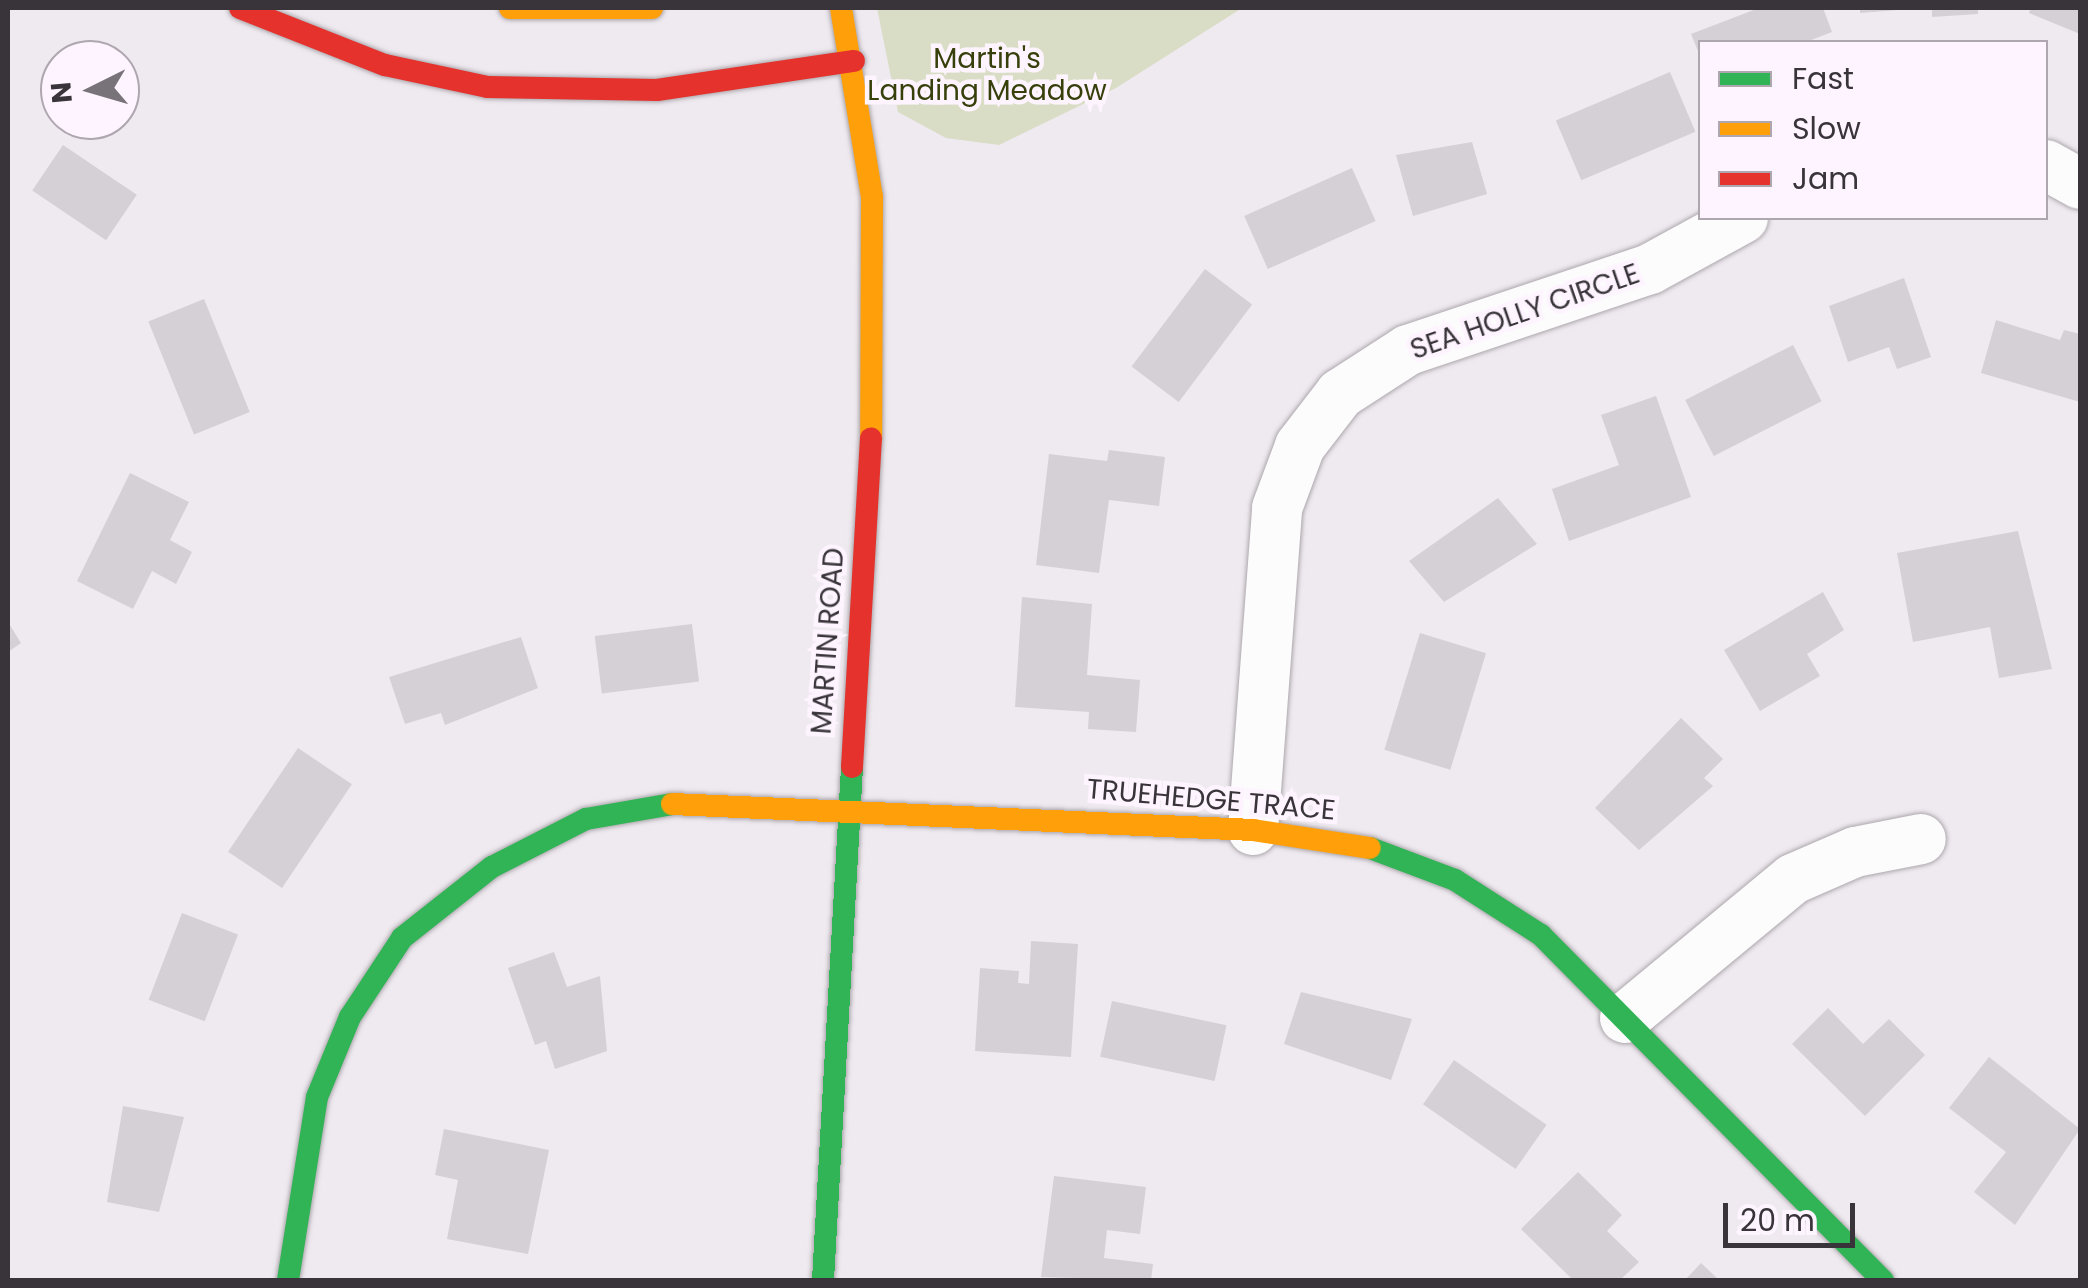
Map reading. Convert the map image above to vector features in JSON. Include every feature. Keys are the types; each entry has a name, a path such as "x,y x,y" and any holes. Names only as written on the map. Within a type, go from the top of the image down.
{"street":[{"path":"240,8 386,65 488,87 641,91 854,60"},
{"path":"510,8 652,8"},
{"name":"MARTIN ROAD","path":"823,1280 877,336 854,60 841,8"},
{"path":"2048,167 2080,184"},
{"name":"SEA HOLLY CIRCLE","path":"1253,830 1277,508 1300,446 1340,394 1408,350 1635,275 1739,220"},
{"name":"TRUEHEDGE TRACE","path":"288,1280 317,1097 350,1017 402,938 492,866 586,819 702,799 1253,830 1360,844 1456,880 1541,935 1883,1280"},
{"path":"1625,1018 1793,879 1855,852 1921,839"}],"green space":[{"name":"Martin's Landing Meadow","path":"877,8 1242,8 1116,88 999,145 946,138 898,112"}],"building":[{"path":"1759,8 1823,8 1832,32 1811,40 1698,40 1698,51 1691,34"},
{"path":"1860,8 1898,8 1898,10 1860,13"},
{"path":"1932,8 1978,8 1978,14 1932,17"},
{"path":"2031,8 2080,8 2080,34 2029,13"},
{"path":"1670,72 1695,132 1581,180 1556,120"},
{"path":"1472,142 1487,194 1413,216 1396,155"},
{"path":"63,145 137,195 106,240 32,191"},
{"path":"1352,168 1376,221 1268,269 1244,216"},
{"path":"1205,269 1252,305 1179,402 1132,366"},
{"path":"1904,278 1931,357 1897,369 1889,347 1848,362 1829,306"},
{"path":"204,299 250,412 194,435 148,321"},
{"path":"1996,320 2060,340 2064,330 2080,334 2080,402 1981,373"},
{"path":"1793,345 1822,401 1714,456 1685,400"},
{"path":"1656,396 1691,497 1569,541 1552,489 1619,465 1601,415"},
{"path":"1109,450 1165,457 1159,506 1109,500 1099,573 1036,565 1049,454 1107,461"},
{"path":"130,473 189,502 170,540 192,552 176,584 152,571 133,609 77,581"},
{"path":"1498,498 1537,544 1444,602 1409,561"},
{"path":"2018,531 2052,669 1999,678 1990,627 1913,642 1897,553"},
{"path":"1823,592 1844,630 1807,654 1820,676 1760,711 1724,650"},
{"path":"1022,597 1092,604 1087,675 1140,680 1136,732 1088,729 1089,712 1015,707"},
{"path":"8,622 21,643 8,652"},
{"path":"692,624 699,682 602,694 595,636"},
{"path":"1420,633 1486,653 1450,770 1384,750"},
{"path":"521,637 538,688 445,725 441,713 405,724 389,677"},
{"path":"1681,718 1723,759 1704,778 1713,786 1639,850 1595,808"},
{"path":"298,748 352,784 282,888 228,852"},
{"path":"182,913 238,935 205,1021 149,1000"},
{"path":"1031,941 1078,944 1071,1057 975,1051 980,968 1019,971 1018,983 1029,984"},
{"path":"554,952 567,987 600,976 607,1051 555,1069 546,1041 535,1045 508,968"},
{"path":"1301,992 1412,1019 1391,1080 1284,1044"},
{"path":"1112,1001 1226,1025 1215,1081 1100,1057"},
{"path":"1828,1008 1863,1044 1889,1019 1925,1055 1865,1116 1792,1044"},
{"path":"1989,1057 2080,1129 2015,1225 1974,1192 2006,1152 1949,1108"},
{"path":"1454,1060 1547,1125 1516,1169 1423,1104"},
{"path":"123,1106 184,1117 159,1212 107,1202"},
{"path":"444,1129 549,1150 528,1254 447,1239 458,1180 435,1175"},
{"path":"1578,1172 1622,1215 1607,1231 1639,1262 1620,1280 1573,1280 1521,1229"},
{"path":"1054,1176 1146,1187 1140,1234 1107,1230 1104,1258 1153,1264 1151,1280 1041,1277"},
{"path":"1701,1263 1719,1280 1685,1280"}],"traffic: fast":[{"path":"823,1280 852,767"},
{"path":"288,1280 317,1097 350,1017 402,938 492,867 586,819 672,804"},
{"path":"1370,848 1455,880 1541,935 1883,1280"}],"traffic: slow":[{"path":"510,8 652,8"},
{"path":"841,8 872,197 871,439"},
{"path":"672,804 1253,830 1370,848"}],"traffic: jam":[{"path":"240,8 385,65 488,87 657,90 854,61"},
{"path":"852,767 871,439"}]}
